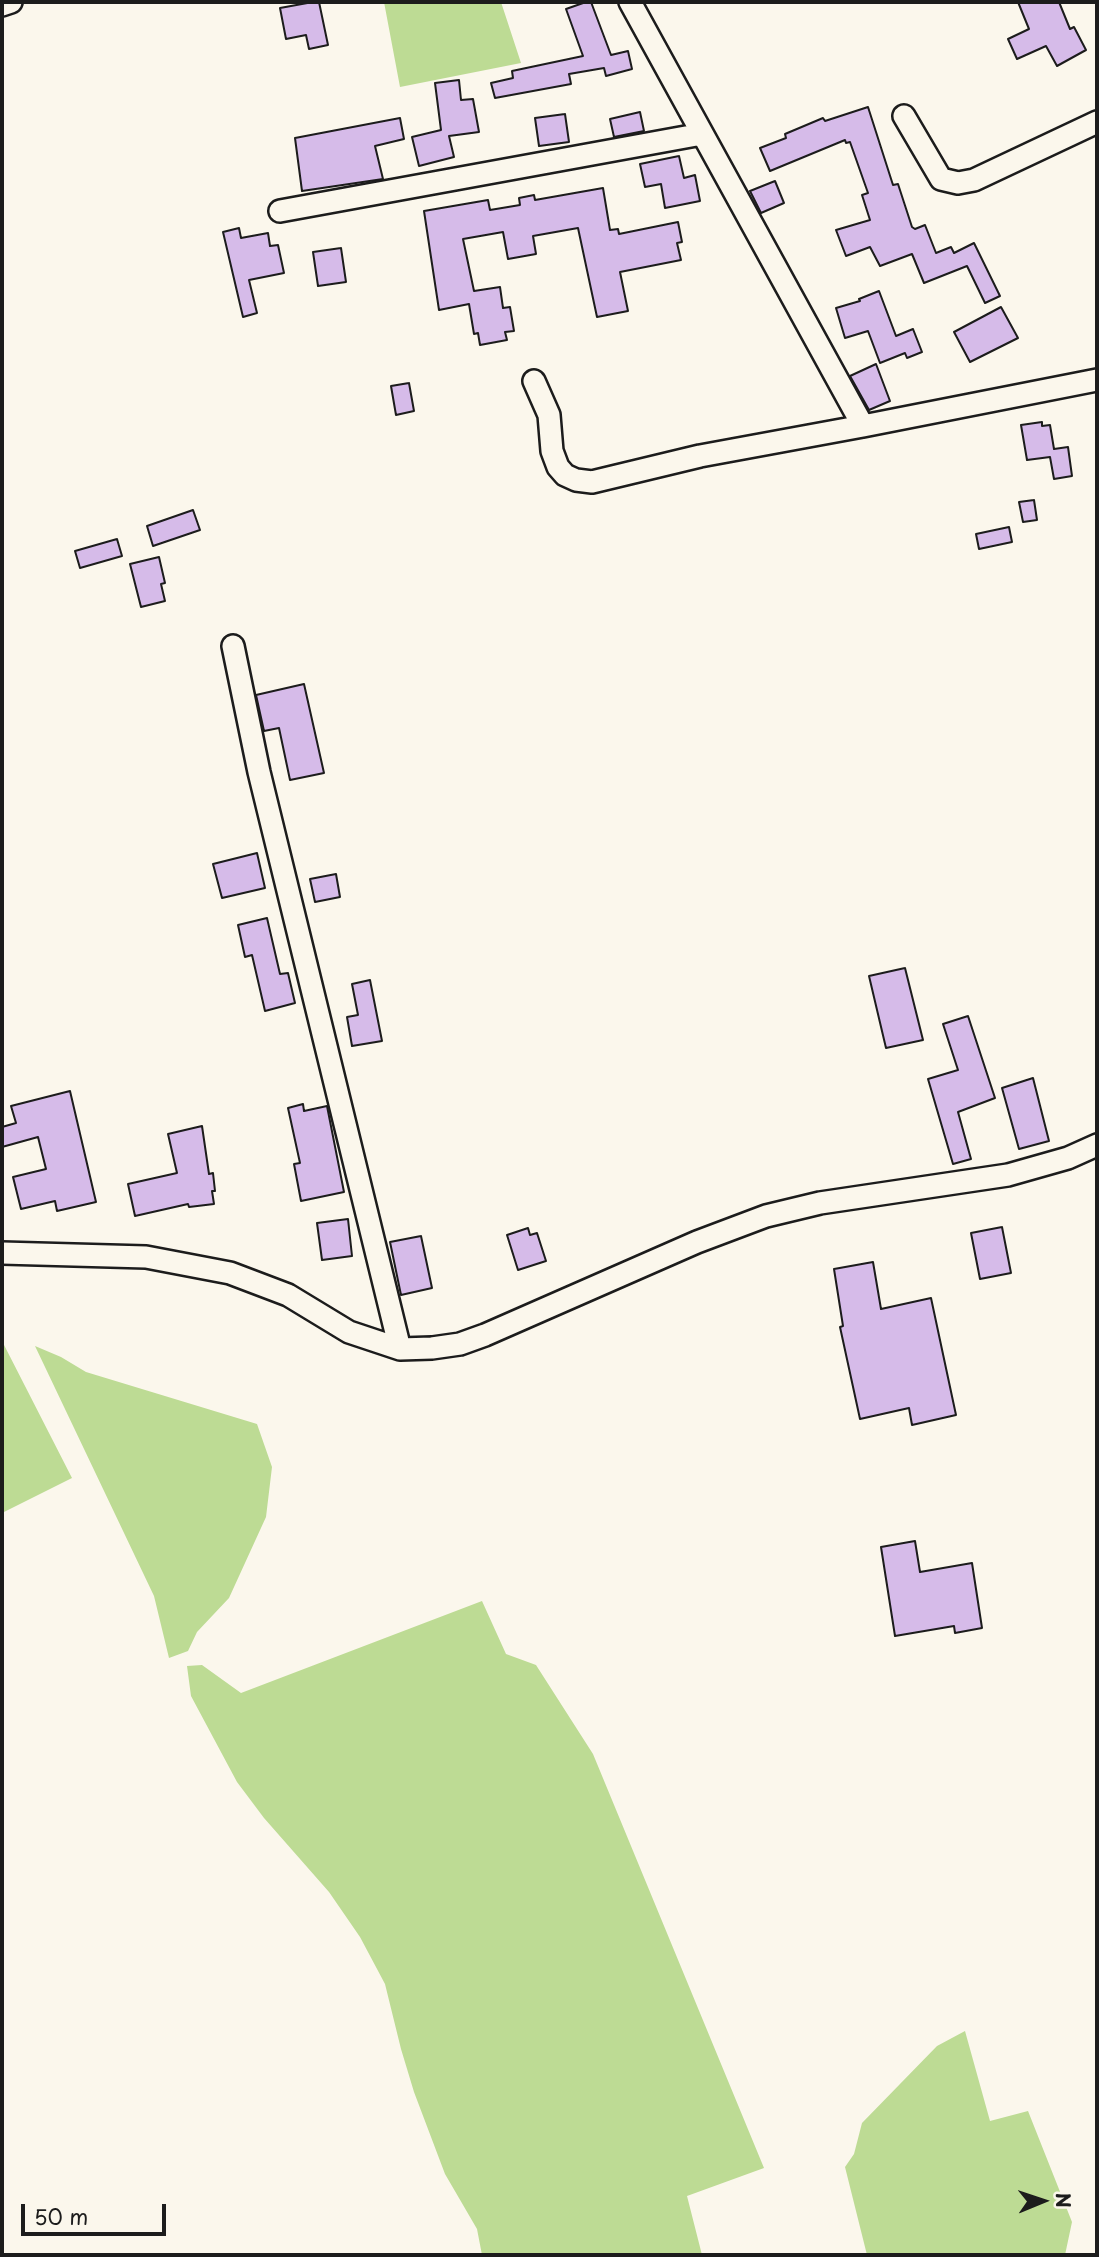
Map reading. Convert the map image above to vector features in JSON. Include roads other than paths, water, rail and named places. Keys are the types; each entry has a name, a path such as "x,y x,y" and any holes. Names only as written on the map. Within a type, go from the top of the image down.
{"street":[{"path":"2,5 11,2"},
{"path":"630,2 863,426"},
{"path":"904,116 941,179 958,183 974,180 1097,122"},
{"path":"280,211 702,134"},
{"path":"534,381 548,415 552,451 558,467 565,475 576,480 592,482 700,456 1097,380"},
{"path":"233,646 259,772 400,1349"},
{"path":"2,1253 146,1257 230,1273 288,1295 349,1332 400,1349 432,1348 460,1344 485,1335 697,1242 766,1216 820,1203 1008,1175 1068,1158 1097,1145"}]}
